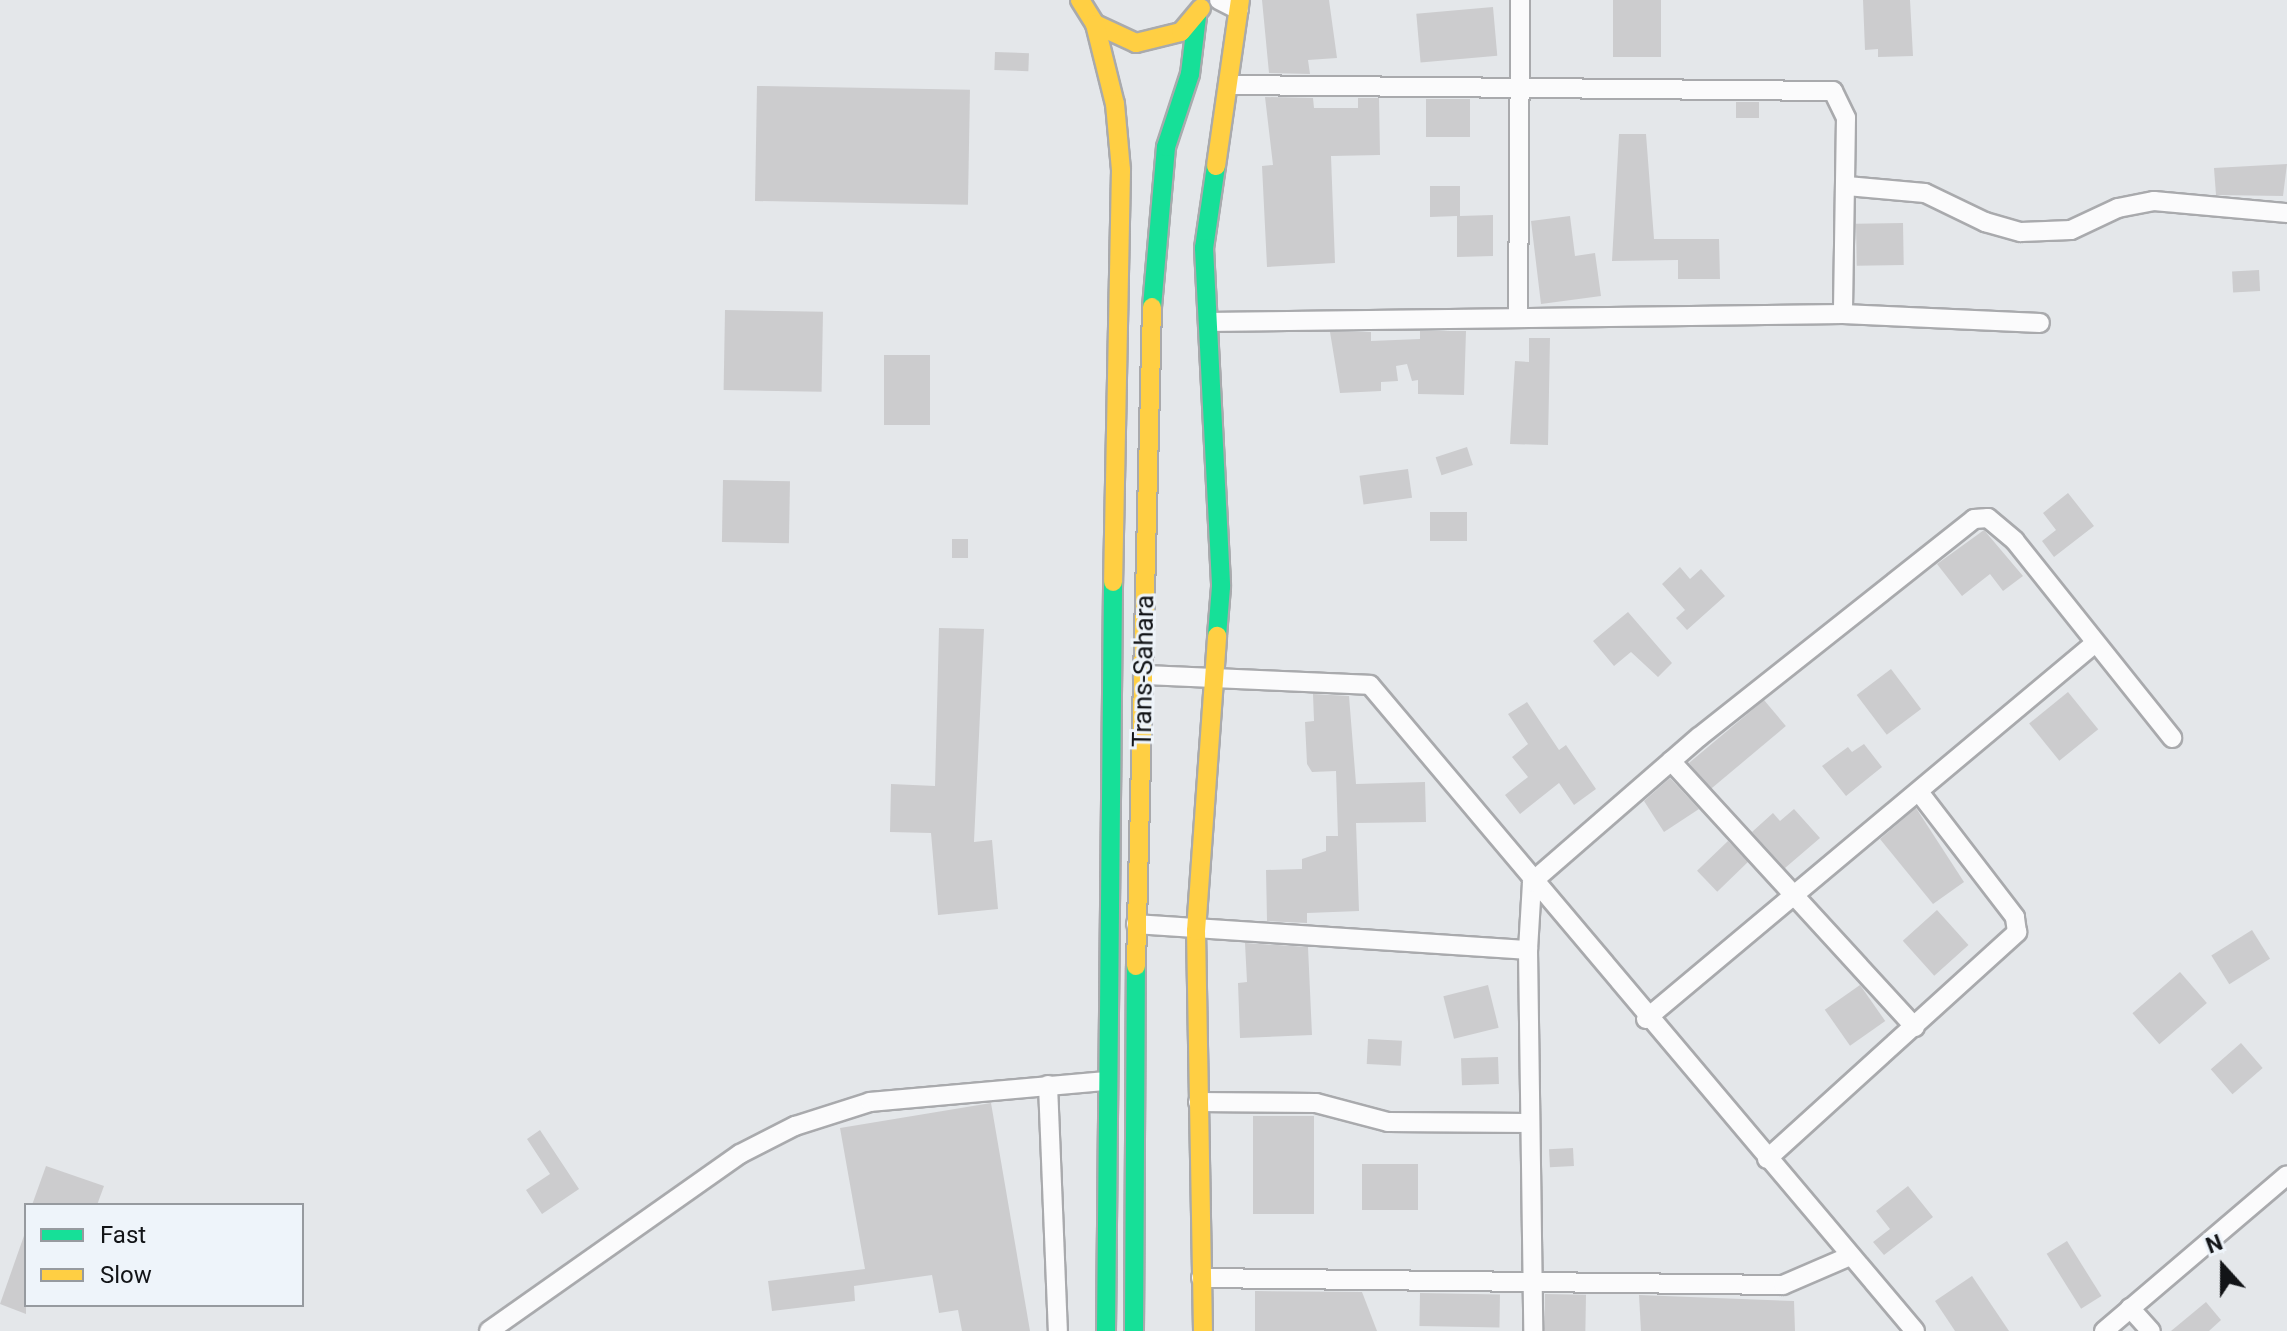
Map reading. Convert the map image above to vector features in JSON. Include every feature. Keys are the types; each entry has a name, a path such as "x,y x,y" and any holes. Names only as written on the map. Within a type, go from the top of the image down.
{"main road":[{"name":"Trans-Sahara","path":"1080,0 1095,24 1115,104 1121,170 1106,1081 1106,1331"},
{"path":"1203,1331 1196,931 1220,572 1209,430 1207,221 1240,5"},
{"name":"Trans-Sahara","path":"1134,1331 1136,924 1157,219 1166,147 1190,74 1201,8"},
{"path":"1095,24 1114,37 1160,41 1201,8"}],"street":[{"path":"1219,0 1240,5"},
{"path":"1518,318 1520,0"},
{"path":"1229,85 1833,91 1844,105 1847,186 1843,314"},
{"path":"1847,186 1925,193 1985,222 2021,232 2071,230 2118,208 2154,201 2287,213"},
{"path":"1208,322 1843,314 2040,323"},
{"path":"1533,1331 1528,950 1532,882 1671,761 1978,518 1992,521 2015,541 2172,738"},
{"path":"1646,1019 2095,643"},
{"path":"1143,675 1370,685 1646,1019 1915,1331"},
{"path":"1671,761 1915,1027"},
{"path":"1767,1159 2008,944 2018,926 1919,792"},
{"path":"1136,924 1196,931 1528,950"},
{"path":"489,1331 740,1154 795,1126 870,1102 1106,1081"},
{"path":"1048,1085 1058,1331"},
{"path":"1198,1102 1305,1102 1388,1122 1530,1123"},
{"path":"2104,1331 2287,1175"},
{"path":"1201,1278 1783,1285 1850,1256"},
{"path":"2130,1308 2151,1331"}],"building":[{"path":"1262,0 1329,0 1337,58 1308,60 1310,74 1269,73"},
{"path":"1613,0 1661,0 1661,57 1613,57"},
{"path":"1863,0 1910,0 1913,56 1878,57 1878,49 1865,50"},
{"path":"1493,7 1497,56 1421,63 1416,14"},
{"path":"995,52 1029,53 1028,71 994,70"},
{"path":"757,86 970,90 968,205 755,201"},
{"path":"1265,97 1313,98 1314,108 1358,108 1358,98 1379,98 1380,155 1331,156 1335,263 1267,267 1262,166 1273,165"},
{"path":"1426,99 1470,99 1470,137 1426,137"},
{"path":"1736,102 1759,102 1759,118 1736,118"},
{"path":"1619,134 1646,134 1654,239 1719,239 1720,279 1678,279 1678,260 1612,261"},
{"path":"2287,164 2283,196 2216,195 2214,168"},
{"path":"1430,186 1460,186 1460,216 1493,215 1493,256 1457,257 1457,216 1430,217"},
{"path":"1570,216 1575,256 1595,253 1601,296 1541,304 1531,221"},
{"path":"1903,223 1904,265 1857,266 1856,224"},
{"path":"2259,270 2260,291 2233,292 2232,271"},
{"path":"725,310 823,312 822,392 724,390"},
{"path":"1420,331 1466,331 1464,395 1418,394 1418,380 1412,381 1407,364 1396,366 1398,381 1381,382 1381,391 1340,393 1330,332 1371,332 1371,341 1420,339"},
{"path":"1529,338 1550,338 1548,445 1510,444 1515,361 1529,362"},
{"path":"884,355 930,355 930,425 884,425"},
{"path":"1467,447 1473,465 1441,475 1436,457"},
{"path":"1408,469 1412,498 1364,505 1359,476"},
{"path":"723,480 790,481 789,543 722,542"},
{"path":"2068,493 2094,526 2054,557 2042,541 2056,530 2043,513"},
{"path":"1430,512 1467,512 1467,541 1430,541"},
{"path":"1984,530 2023,576 2003,591 1990,574 1962,596 1937,564"},
{"path":"952,539 968,539 968,558 952,558"},
{"path":"1680,567 1690,579 1701,569 1725,596 1687,630 1676,618 1685,610 1662,584"},
{"path":"1628,612 1672,663 1658,677 1631,652 1614,666 1593,641"},
{"path":"939,628 984,629 974,842 992,840 998,909 938,915 931,833 890,832 891,784 935,786"},
{"path":"1891,669 1921,709 1887,735 1857,695"},
{"path":"2068,692 2098,729 2059,761 2029,723"},
{"path":"1313,694 1349,696 1356,784 1425,782 1426,822 1356,823 1359,911 1307,913 1307,923 1267,921 1266,870 1302,869 1302,859 1326,851 1326,836 1338,836 1336,771 1312,772 1307,764 1305,722 1314,721"},
{"path":"1764,700 1786,726 1711,789 1689,763"},
{"path":"1527,702 1559,750 1566,745 1596,789 1574,805 1559,783 1520,814 1505,795 1528,777 1512,757 1528,744 1508,714"},
{"path":"1864,744 1882,767 1846,796 1822,766 1848,747 1852,752"},
{"path":"1670,778 1699,809 1664,832 1644,801"},
{"path":"1916,808 1964,882 1933,904 1880,839"},
{"path":"1794,809 1820,838 1785,868 1752,832 1773,813 1780,821"},
{"path":"1728,841 1748,862 1717,892 1697,871"},
{"path":"1937,910 1968,945 1934,976 1903,941"},
{"path":"2252,930 2270,959 2229,984 2211,955"},
{"path":"1245,943 1308,947 1312,1035 1240,1038 1238,983 1247,982"},
{"path":"2180,972 2207,1003 2159,1044 2132,1013"},
{"path":"1488,985 1499,1028 1454,1039 1443,996"},
{"path":"1860,985 1885,1021 1850,1046 1825,1010"},
{"path":"1368,1039 1402,1041 1401,1066 1367,1064"},
{"path":"2241,1043 2263,1068 2232,1094 2211,1069"},
{"path":"1498,1057 1499,1084 1462,1085 1461,1058"},
{"path":"991,1103 1030,1331 962,1331 958,1310 939,1313 932,1275 854,1286 855,1301 772,1311 768,1281 865,1269 840,1128"},
{"path":"1253,1116 1314,1116 1314,1214 1253,1214"},
{"path":"540,1130 579,1189 542,1214 526,1190 550,1174 527,1139"},
{"path":"1573,1148 1574,1166 1550,1167 1549,1149"},
{"path":"1362,1164 1418,1164 1418,1210 1362,1210"},
{"path":"46,1166 104,1186 98,1203 33,1203"},
{"path":"1908,1186 1933,1217 1884,1255 1873,1242 1890,1229 1876,1211"},
{"path":"24,1236 26,1314 0,1304"},
{"path":"2067,1241 2101,1296 2081,1309 2047,1254"},
{"path":"1972,1276 2009,1331 1955,1331 1935,1301"},
{"path":"1255,1291 1362,1292 1377,1331 1255,1331"},
{"path":"1420,1293 1500,1294 1499,1327 1419,1326"},
{"path":"1545,1294 1586,1295 1585,1331 1544,1331"},
{"path":"1639,1295 1794,1301 1795,1331 1641,1331"},
{"path":"2206,1302 2221,1320 2209,1331 2171,1331"}],"traffic: fast":[{"path":"1152,307 1166,147 1190,74 1197,16"},
{"path":"1216,166 1204,248 1221,587 1217,636"},
{"path":"1106,1331 1113,582"},
{"path":"1134,1331 1136,966"}],"traffic: slow":[{"path":"1080,0 1095,24 1136,43 1181,32 1201,8"},
{"path":"1216,166 1240,0"},
{"path":"1095,24 1115,104 1121,170 1113,582"},
{"path":"1136,966 1152,307"},
{"path":"1203,1331 1196,931 1217,636"}]}
